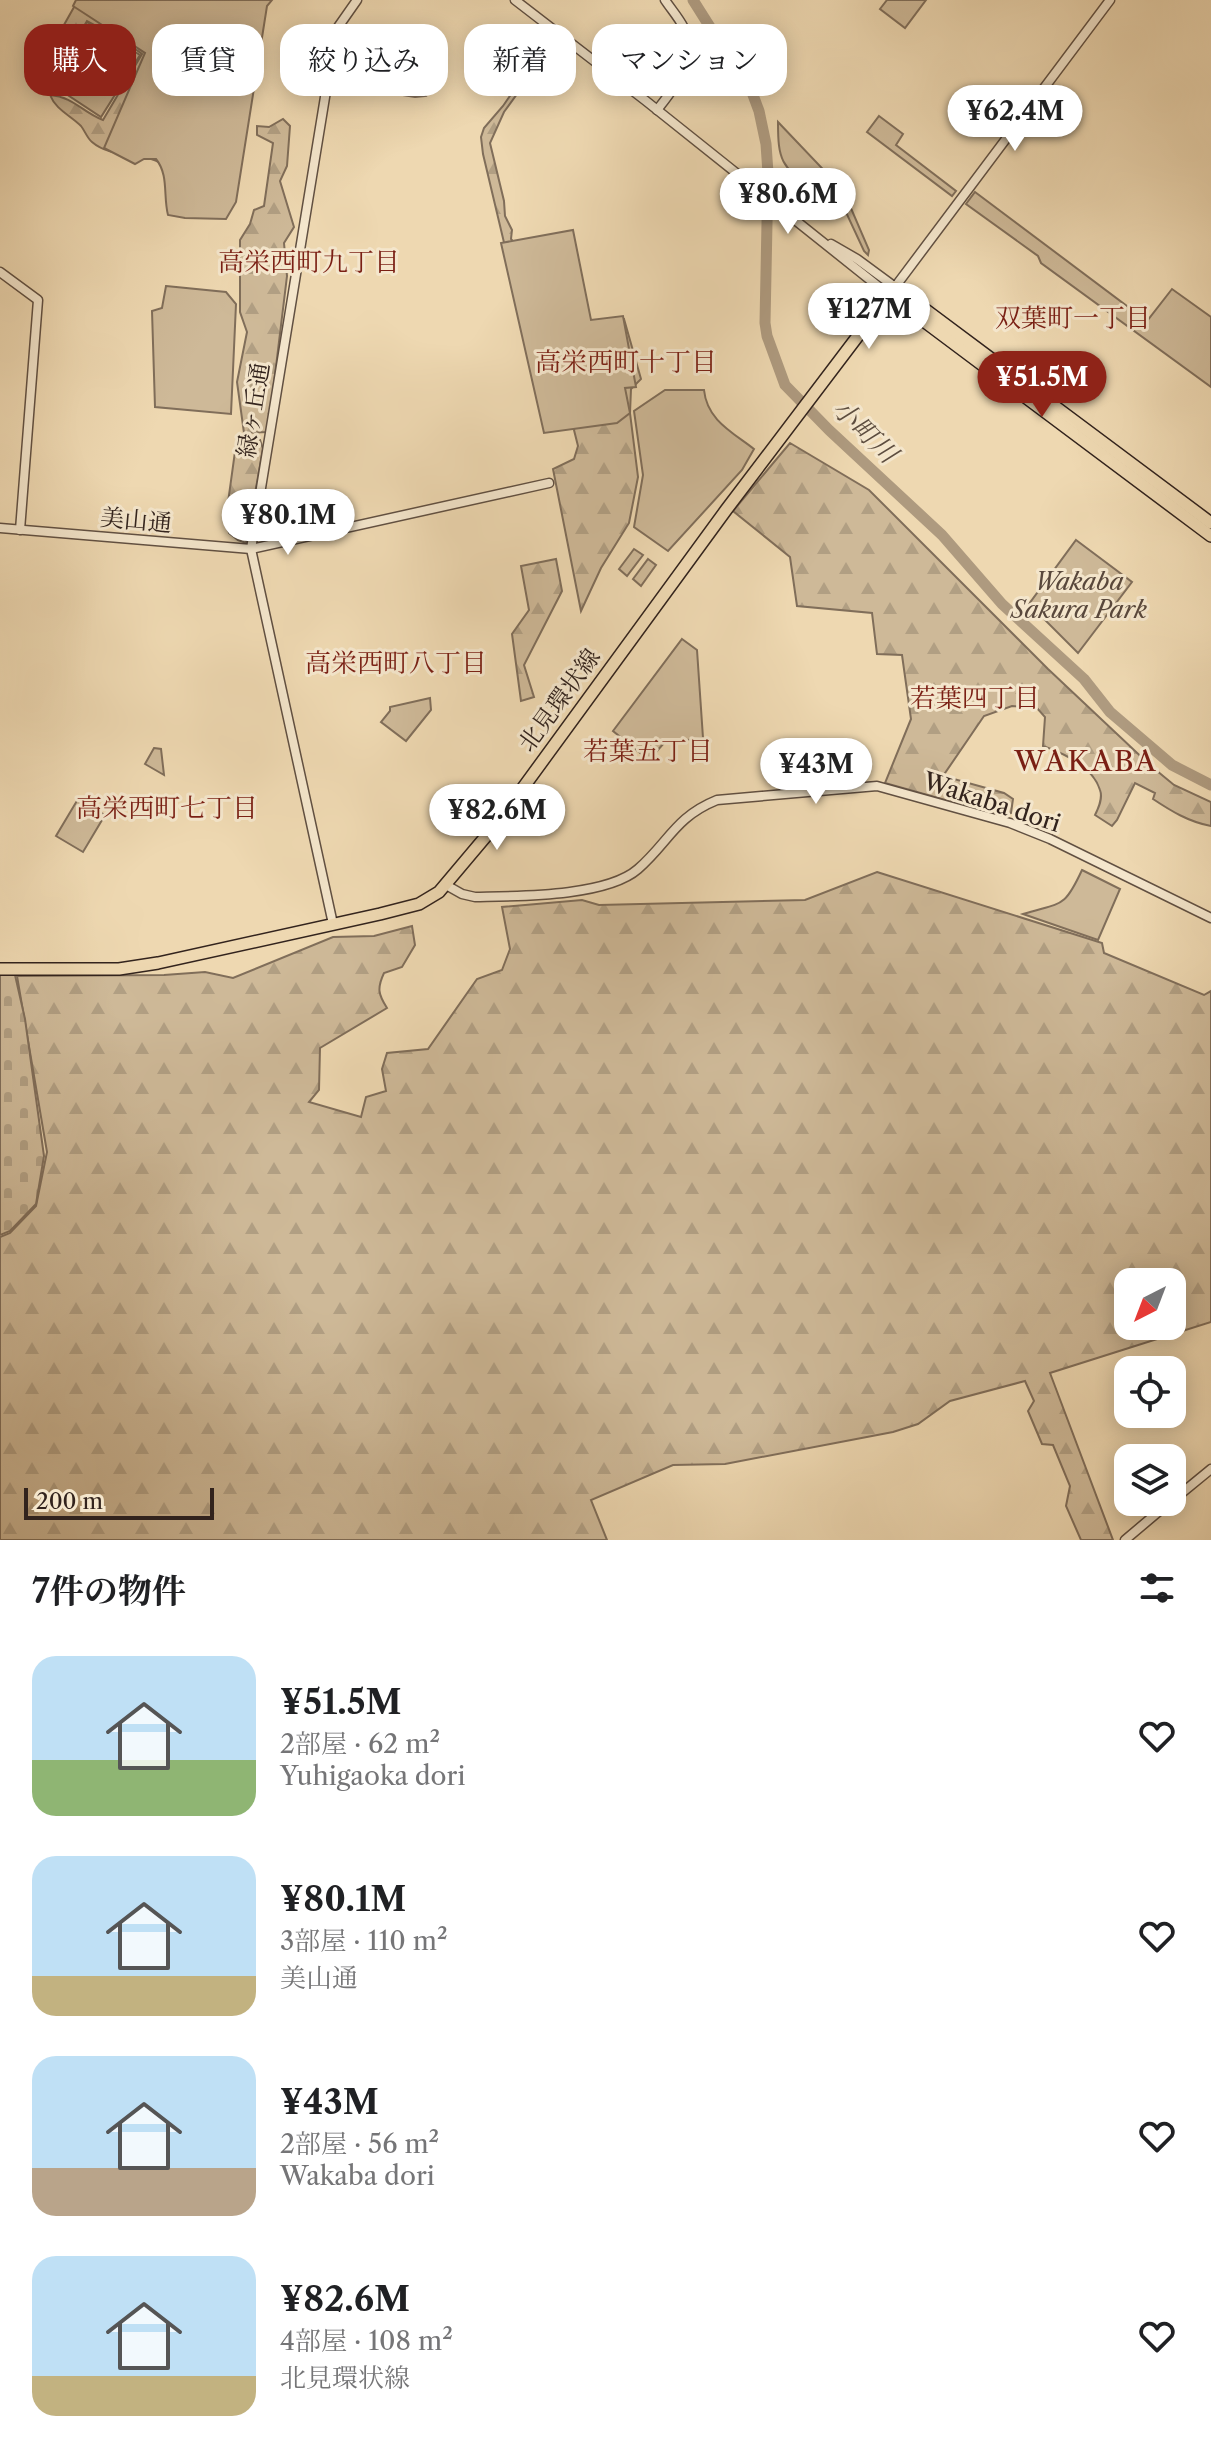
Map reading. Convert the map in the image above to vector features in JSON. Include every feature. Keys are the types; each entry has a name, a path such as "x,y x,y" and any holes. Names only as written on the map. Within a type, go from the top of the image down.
{"main road":[{"name":"北見環状線","path":"0,969 119,969 139,966 419,904 439,892 498,822 726,510 892,291"},
{"path":"892,291 1211,523"},
{"path":"892,291 1211,536"}],"street":[{"name":"緑ヶ丘通","path":"333,924 251,549 336,30 357,0"},
{"path":"515,0 816,237 892,291 1110,0"},
{"path":"657,110 680,81 687,63 684,28 665,0"},
{"path":"0,272 38,300 20,530"},
{"name":"美山通","path":"0,528 251,549 549,483"},
{"name":"Wakaba dori","path":"446,885 475,897 603,888 635,872 677,824 701,806 717,800 877,786 1023,829 1211,918"},
{"path":"1186,1489 1211,1469"},
{"path":"1125,1540 1153,1516"}],"green space":[{"path":"76,0 272,0 267,6 264,25 152,24 152,96 253,96 236,202 226,219 168,215 164,179 156,159 144,159 135,164 104,148 126,96 136,96 136,74 145,53 136,47 136,24 101,24 73,6"},
{"path":"78,0 169,0 169,24 152,24 152,96 168,96 168,169 151,159 101,148 51,96 72,102 103,120 117,96 136,96 136,64 142,54 136,50 136,24 93,24 87,21 85,24 64,24"},
{"path":"887,0 926,0 905,28 880,9"},
{"path":"69,96 114,96 101,117"},
{"path":"510,96 516,96 504,112 490,143 505,216 512,230 511,239 516,245 506,251 481,137 484,128"},
{"path":"879,116 903,134 896,145 956,191 952,196 867,132"},
{"path":"283,119 290,126 287,166 280,181 294,227 284,243 287,276 268,432 244,433 237,382 247,332 240,312 240,240 254,210 264,206 273,143 257,135 257,126 269,127"},
{"path":"778,122 839,186 869,250 868,255 838,195 822,180 813,189 788,168 779,145"},
{"path":"975,192 1147,321 1172,289 1211,317 1211,387 966,204"},
{"path":"573,230 591,320 623,316 636,387 625,388 630,413 617,423 544,433 501,243"},
{"path":"166,286 226,292 236,304 231,414 155,407 152,311 162,308"},
{"path":"618,319 624,319 641,379 631,389 630,413 638,477 629,523 601,568 581,611 553,469 574,459 578,446 574,430"},
{"path":"665,390 704,390 715,417 754,449 742,470 668,551 634,527 643,475 634,411"},
{"path":"237,437 260,440 263,449 246,543 229,533 226,517"},
{"path":"790,443 869,490 1048,669 1151,766 1174,785 1211,802 1211,826 1173,812 1153,799 1155,793 1135,783 1112,826 1095,815 1101,796 1096,782 1076,762 1043,746 1045,717 1037,708 1012,706 984,716 943,776 1004,793 1013,799 1011,813 1002,816 885,783 911,719 902,655 877,654 872,613 797,606 790,557 733,511"},
{"name":"Wakaba Sakura Park","path":"1076,540 1132,582 1078,653 1029,604"},
{"path":"634,549 643,555 627,576 619,569"},
{"path":"556,559 562,591 524,665 534,697 521,701 512,634 529,610 521,566"},
{"path":"648,559 656,565 641,586 633,579"},
{"path":"682,639 697,650 703,738 664,743 649,760 613,731"},
{"path":"430,698 431,710 406,741 381,722 390,707"},
{"path":"154,748 161,749 164,775 145,764"},
{"path":"78,799 105,815 83,852 56,836"},
{"path":"1082,870 1120,889 1098,940 1023,914 1066,898"},
{"path":"877,872 1102,943 1104,953 1204,995 1211,991 1211,1322 1186,1330 1186,1268 1114,1268 1114,1340 1154,1340 1050,1373 1113,1540 1081,1540 1066,1506 1070,1486 1053,1445 1042,1444 1028,1411 1034,1401 1025,1381 950,1401 918,1424 893,1432 725,1464 673,1465 591,1500 607,1540 0,1540 0,1237 10,1233 36,1206 47,1152 17,976 205,972 233,978 333,937 374,936 412,926 415,945 402,967 384,973 380,983 380,995 387,1008 320,1048 319,1090 309,1102 361,1117 366,1097 386,1091 382,1069 387,1053 428,1049 477,979 502,970 510,949 502,907 582,900 599,905 805,900"},
{"path":"0,975 15,975 25,1019 44,1156 36,1204 10,1231 0,1235"}],"waterway":[{"name":"小町川","path":"693,0 710,27 733,53 746,76 759,111 768,173 765,323 785,385 942,535 1002,604 1084,679 1110,712 1172,765 1211,785"}],"district":[{"name":"高栄西町九丁目","path":"309,262"},
{"name":"双葉町一丁目","path":"1073,318"},
{"name":"高栄西町十丁目","path":"626,362"},
{"name":"高栄西町八丁目","path":"396,663"},
{"name":"若葉四丁目","path":"975,698"},
{"name":"若葉五丁目","path":"648,751"},
{"name":"WAKABA","path":"1086,761"},
{"name":"高栄西町七丁目","path":"167,808"}]}
